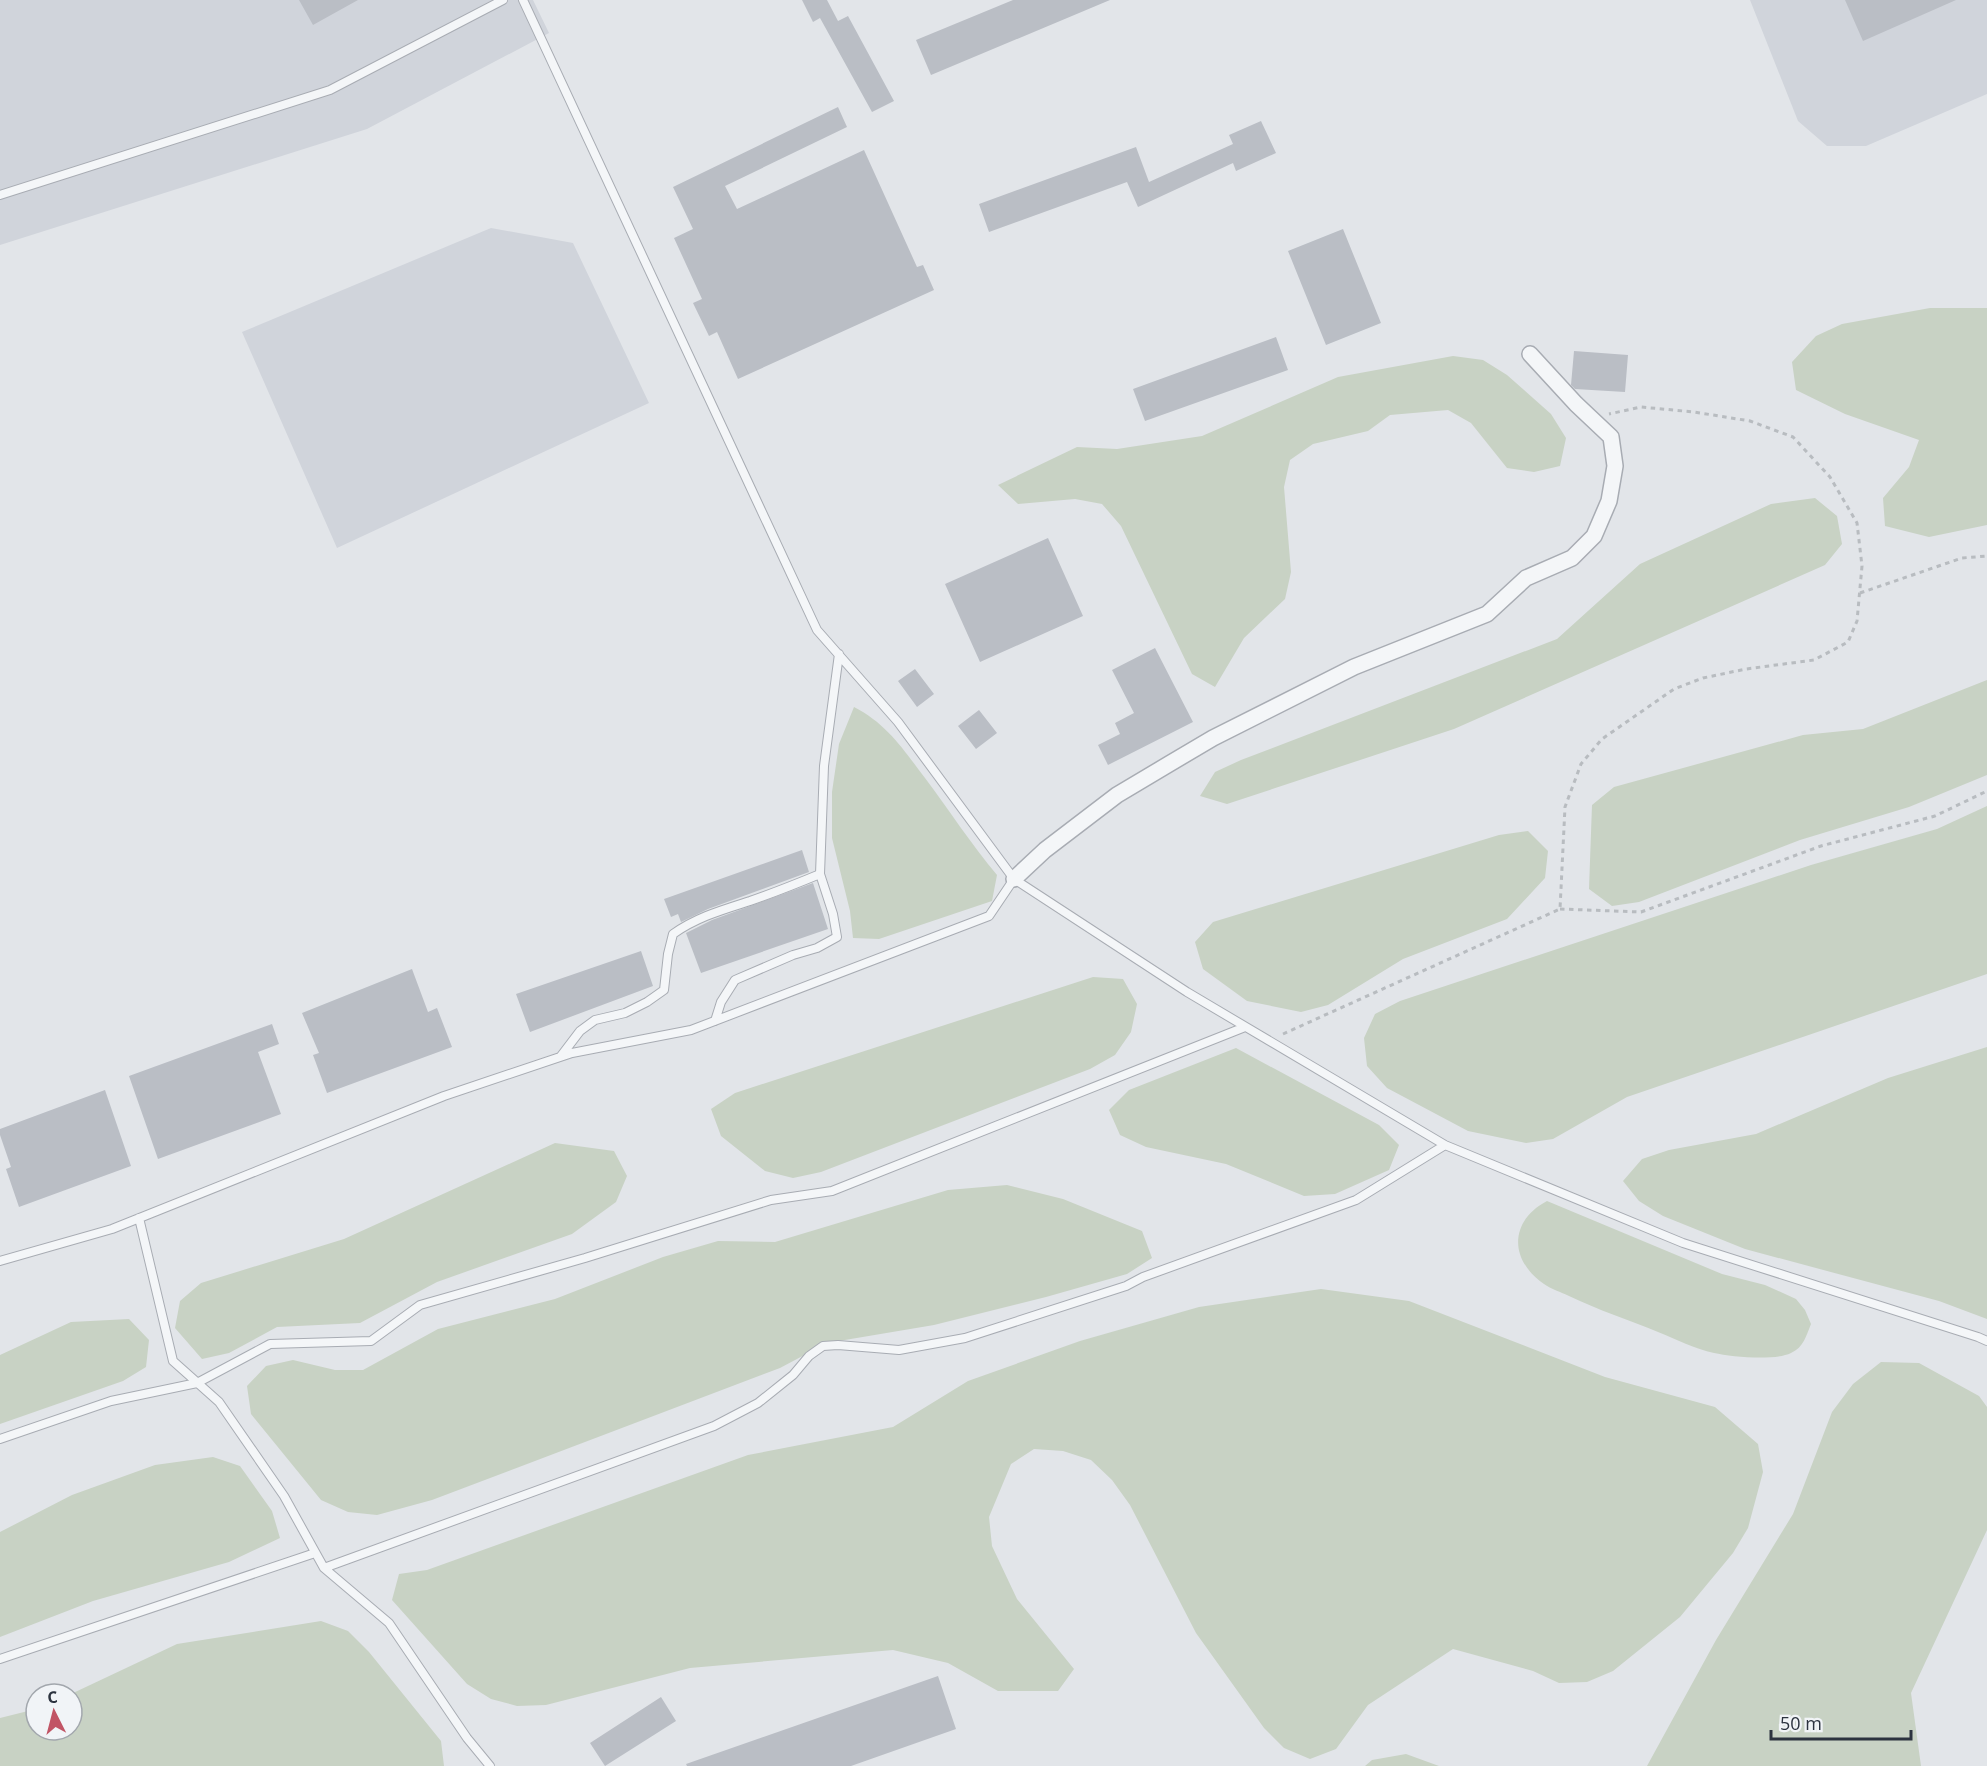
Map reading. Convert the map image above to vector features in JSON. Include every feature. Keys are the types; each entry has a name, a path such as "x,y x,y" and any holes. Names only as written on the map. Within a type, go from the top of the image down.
{"street":[{"path":"1014,879 1045,850 1118,795 1196,748 1354,667 1487,614 1526,578 1572,558 1594,536 1609,501 1615,466 1611,437 1530,354"}],"lane":[{"path":"0,195 330,90 502,0"},
{"path":"523,0 817,630 898,722 1014,879 1187,992 1445,1145 1683,1243 1978,1336 1987,1341"},
{"path":"715,1021 721,1002 735,980 792,954 817,948 837,937 833,914 820,874 824,766 839,654"},
{"path":"560,1057 580,1031 595,1020 625,1013 647,1002 663,990 673,934 680,929 712,912 782,890 820,874"},
{"path":"0,1261 112,1229 444,1096 560,1057 691,1030 715,1021 989,916 1014,879"},
{"path":"0,1439 111,1401 197,1383 270,1344 370,1341 420,1305 585,1258 771,1200 832,1191 1245,1027"},
{"path":"324,1568 714,1426 758,1403 793,1375 809,1356 823,1346 899,1350 965,1338 987,1331 1126,1286 1143,1277 1356,1200 1445,1145"},
{"path":"139,1218 173,1361 219,1402 277,1486 324,1568 388,1623 467,1738 490,1766"},
{"path":"0,1659 315,1553"}],"path":[{"path":"1560,909 1564,807 1581,764 1602,740 1674,689 1703,678 1746,669 1815,660 1848,642 1857,621 1862,566 1857,523 1830,477 1793,437 1750,421 1673,410 1641,407 1590,417"},
{"path":"1860,593 1962,558 1987,556"},
{"path":"1268,1040 1560,909 1641,912 1821,846 1935,816 1987,791"}],"shaded area":[{"path":"0,0 533,0 549,33 367,129 0,245"},
{"path":"1750,0 1987,0 1987,94 1866,146 1827,146 1798,121"},
{"path":"491,228 573,243 649,403 337,548 242,332"}],"green space":[{"path":"1930,308 1987,308 1987,525 1929,537 1885,526 1883,498 1909,467 1919,440 1845,414 1796,390 1792,362 1816,336 1842,324"},
{"path":"1453,356 1483,360 1507,375 1551,414 1566,438 1560,466 1534,472 1507,468 1471,423 1448,410 1390,415 1368,431 1313,444 1290,460 1284,487 1291,572 1285,599 1244,638 1215,687 1192,674 1121,526 1102,504 1075,499 1018,504 998,485 1077,447 1117,449 1202,436 1338,377"},
{"path":"1815,498 1837,516 1842,544 1825,565 1454,729 1227,804 1200,796 1215,772 1241,760 1557,639 1640,564 1771,504"},
{"path":"1987,680 1987,775 1909,807 1800,840 1639,902 1612,906 1589,889 1592,805 1614,787 1803,735 1863,729"},
{"path":"854,707 876,721 902,747 997,875 992,901 879,939 853,938 850,911 832,838 832,792 839,744"},
{"path":"1987,806 1987,974 1627,1097 1553,1139 1526,1143 1468,1131 1387,1088 1367,1066 1364,1038 1375,1014 1400,1001 1811,865 1937,829"},
{"path":"1528,831 1548,851 1545,878 1507,919 1403,959 1328,1005 1301,1012 1247,1001 1203,969 1195,942 1213,922 1499,835"},
{"path":"1093,977 1123,979 1137,1004 1131,1032 1115,1055 1090,1069 821,1172 793,1178 765,1171 721,1136 711,1109 735,1093"},
{"path":"1987,1047 1987,1319 1939,1301 1745,1249 1663,1216 1639,1201 1623,1181 1642,1159 1669,1150 1756,1134 1888,1078"},
{"path":"1236,1048 1379,1125 1399,1145 1389,1170 1335,1194 1304,1196 1226,1164 1146,1147 1120,1135 1109,1110 1129,1090"},
{"path":"555,1143 614,1151 627,1176 616,1202 572,1234 437,1282 360,1323 277,1327 229,1353 202,1359 175,1328 180,1301 201,1283 344,1239"},
{"path":"1007,1185 1063,1199 1142,1231 1152,1258 1127,1274 1046,1297 934,1325 827,1343 780,1368 432,1500 377,1515 348,1512 321,1500 251,1414 247,1386 266,1366 293,1360 335,1370 363,1370 438,1329 555,1299 663,1257 718,1241 775,1242 948,1190"},
{"path":"1547,1201 1722,1274 1765,1285 1796,1299 1805,1310 1811,1324 1804,1341 1791,1353 1775,1357 1742,1357 1714,1353 1602,1310 1544,1284 1524,1264 1518,1241 1520,1230 1526,1219"},
{"path":"1321,1289 1409,1301 1605,1377 1715,1407 1758,1444 1763,1472 1748,1528 1733,1553 1680,1617 1613,1671 1587,1682 1559,1683 1533,1671 1453,1649 1368,1705 1336,1749 1310,1759 1284,1748 1264,1728 1196,1633 1130,1505 1112,1480 1091,1460 1063,1451 1034,1449 1011,1464 989,1517 992,1546 1017,1599 1074,1669 1058,1691 998,1691 948,1663 893,1650 690,1668 546,1705 517,1706 491,1699 467,1684 392,1600 399,1574 427,1570 748,1455 893,1427 968,1381 1080,1341 1199,1307"},
{"path":"129,1319 149,1340 146,1367 123,1381 0,1424 0,1355 71,1322"},
{"path":"1881,1362 1919,1363 1979,1396 1987,1407 1987,1530 1911,1693 1921,1766 1647,1766 1716,1640 1793,1514 1832,1412 1853,1384"},
{"path":"213,1457 240,1466 272,1511 280,1538 229,1562 93,1601 0,1637 0,1532 72,1495 155,1465"},
{"path":"321,1621 348,1631 369,1652 441,1741 444,1766 0,1766 0,1718 24,1712 24,1742 84,1742 84,1688 177,1644"},
{"path":"1406,1754 1439,1766 1365,1766 1372,1760"}],"building":[{"path":"299,0 358,0 313,25"},
{"path":"802,0 827,0 838,21 848,16 894,101 872,112 820,18 813,22"},
{"path":"1013,0 1110,0 931,75 916,40"},
{"path":"1845,0 1956,0 1863,41"},
{"path":"838,107 847,127 725,186 737,209 864,150 917,267 923,265 934,290 738,379 717,332 709,336 693,303 702,299 674,238 693,229 673,187"},
{"path":"1261,121 1276,153 1236,171 1233,163 1138,207 1127,182 989,232 979,204 1136,147 1149,182 1233,144 1229,135"},
{"path":"1343,229 1381,323 1326,345 1288,251"},
{"path":"1276,337 1288,370 1145,421 1133,389"},
{"path":"1574,351 1628,355 1625,392 1575,389 1571,385"},
{"path":"1048,538 1083,616 980,662 945,584"},
{"path":"1155,648 1193,722 1108,765 1098,745 1120,734 1115,723 1134,713 1112,670"},
{"path":"915,669 934,694 917,707 898,681"},
{"path":"979,710 997,733 976,749 958,726"},
{"path":"802,850 809,872 708,909 681,922 678,914 671,917 664,899"},
{"path":"813,883 828,929 701,973 686,933 712,920"},
{"path":"641,951 653,986 530,1032 516,994"},
{"path":"412,969 428,1012 437,1008 452,1047 327,1093 313,1055 319,1053 302,1013"},
{"path":"272,1024 279,1044 258,1052 281,1114 158,1159 129,1076"},
{"path":"105,1090 131,1166 19,1207 6,1169 11,1167 0,1129"},
{"path":"938,1676 956,1729 851,1766 687,1766 686,1764"},
{"path":"661,1697 676,1721 605,1766 590,1743"}]}
